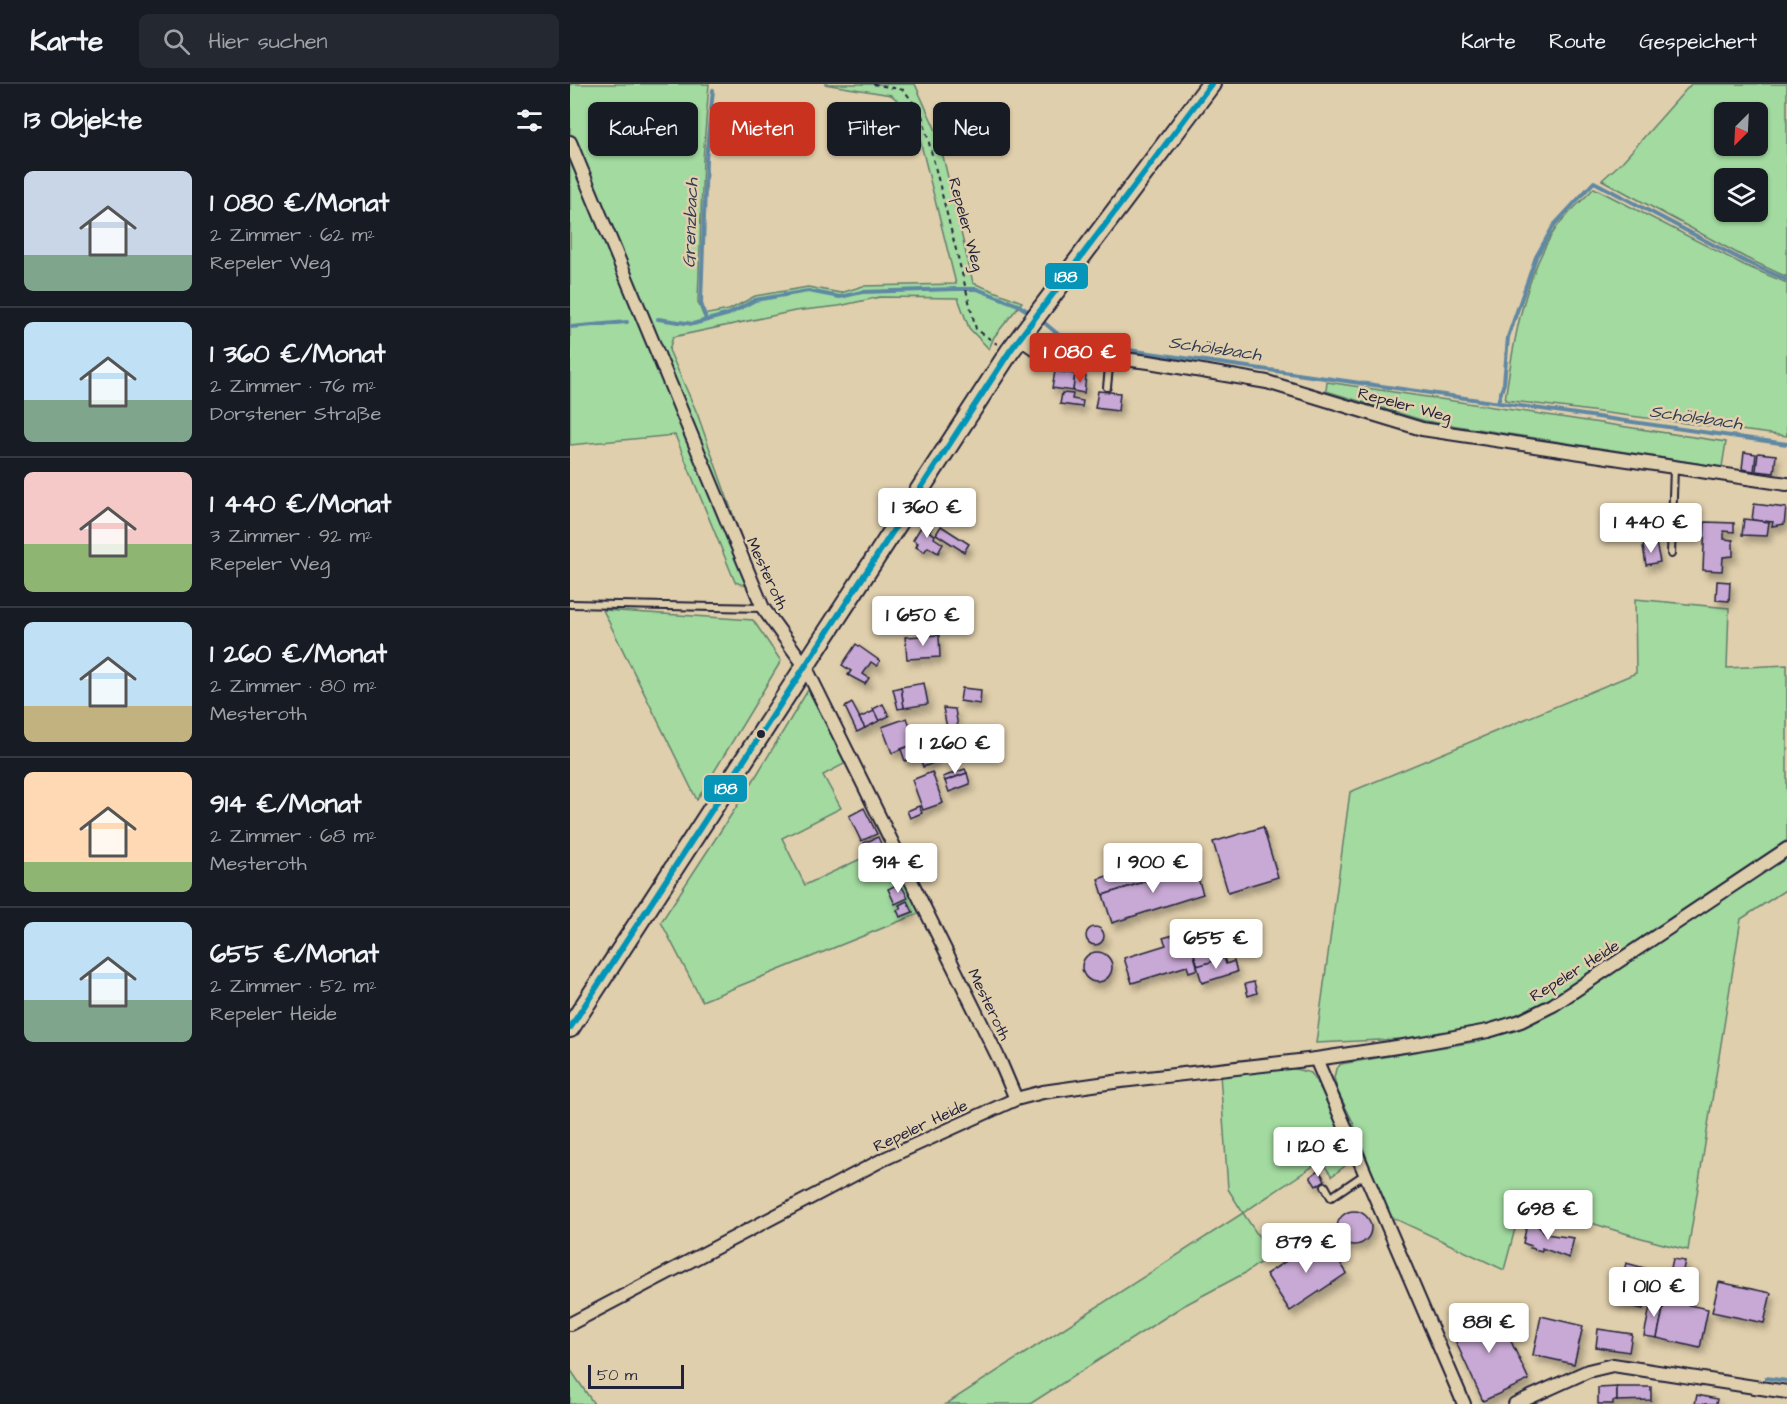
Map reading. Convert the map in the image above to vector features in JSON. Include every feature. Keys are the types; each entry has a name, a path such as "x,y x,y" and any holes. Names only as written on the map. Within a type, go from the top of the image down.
{"main road":[{"path":"570,1028 1020,338 1211,84"}],"street":[{"name":"Mesteroth","path":"570,142 763,608 805,666 994,1048 1016,1099"},
{"name":"Repeler Weg","path":"1020,338 1035,349 1267,382 1422,429 1787,484"},
{"name":"Repeler Heide","path":"570,1324 884,1159 1016,1099 1043,1092 1121,1081 1316,1059 1478,1033 1521,1021 1553,1005 1787,849"},
{"path":"1316,1059 1464,1404"},
{"path":"1515,1404 1588,1371 1613,1365 1787,1392"}],"lane":[{"path":"1107,387 1110,358"},
{"path":"1671,554 1674,468"},
{"path":"570,604 763,608"},
{"path":"1325,1186 1331,1197 1365,1174"}],"path":[{"path":"873,84 904,90 905,84"},
{"name":"Repeler Weg","path":"904,90 922,115 976,329 1020,338"}],"green space":[{"path":"570,84 709,84 703,159 698,302 703,315 729,310 755,296 808,287 841,293 863,286 956,284 921,144 921,102 899,102 891,95 824,84 915,84 933,124 933,156 943,156 973,283 1022,302 994,337 989,349 969,328 958,298 880,297 839,306 795,311 673,337 669,350 697,413 741,537 746,586 735,582 675,435 570,445"},
{"path":"1691,84 1787,84 1787,277 1746,258 1602,180 1622,162"},
{"path":"1594,188 1744,265 1787,283 1787,436 1505,400 1516,334 1536,267 1556,228"},
{"path":"1327,382 1726,442 1722,467 1425,421 1326,391"},
{"path":"1635,599 1729,608 1727,668 1787,665 1787,840 1550,999 1502,1021 1402,1039 1316,1043 1350,792 1636,673"},
{"path":"603,610 753,620 781,661 697,800"},
{"path":"808,690 846,763 823,775 841,808 782,838 805,885 888,846 920,913 702,1001 661,922 750,786"},
{"path":"1787,853 1787,889 1741,919 1688,1250 1646,1240 1522,1203 1504,1270 1389,1216 1353,1122 1338,1092 1334,1078 1336,1069 1341,1064 1474,1042 1518,1030 1559,1007"},
{"path":"1287,1067 1311,1073 1329,1102 1349,1156 1345,1166 1332,1176 1321,1161 1243,1213 1228,1189 1220,1074"},
{"path":"1243,1213 1271,1255 1245,1273 1183,1306 1030,1404 946,1404"},
{"path":"570,1369 594,1404 570,1404"}],"building":[{"path":"1055,371 1075,374 1073,391 1052,388"},
{"path":"1075,374 1086,376 1084,393 1073,391"},
{"path":"1098,391 1120,393 1118,411 1095,408"},
{"path":"1062,393 1073,394 1072,399 1083,401 1082,407 1060,404"},
{"path":"1744,452 1756,454 1754,471 1742,469"},
{"path":"1758,453 1776,455 1774,473 1756,471"},
{"path":"1754,504 1786,508 1784,524 1772,526 1773,522 1752,520"},
{"path":"1744,519 1769,522 1767,536 1742,535"},
{"path":"924,522 932,527 929,532 935,535 934,538 943,544 938,553 928,547 924,552 916,547 918,543 913,540"},
{"path":"1705,522 1734,523 1734,532 1724,531 1724,539 1733,540 1733,556 1723,557 1722,571 1703,570"},
{"path":"941,526 969,544 964,552 936,534"},
{"path":"1656,543 1660,562 1646,565 1643,546"},
{"path":"1717,581 1730,582 1729,601 1716,600"},
{"path":"939,635 940,657 907,659 905,637"},
{"path":"856,644 880,661 877,666 871,662 863,674 869,678 865,684 848,675 851,671 842,665"},
{"path":"924,683 928,704 904,708 901,687"},
{"path":"901,687 904,708 898,709 893,689"},
{"path":"962,688 981,690 980,704 960,701"},
{"path":"852,703 865,728 857,732 845,707"},
{"path":"883,704 889,716 879,721 873,709"},
{"path":"943,708 955,709 958,727 947,728"},
{"path":"874,711 879,721 865,728 859,718"},
{"path":"907,718 917,743 892,753 882,727"},
{"path":"958,727 959,735 948,736 947,728"},
{"path":"930,739 938,761 923,767 919,755 905,761 901,749"},
{"path":"965,769 967,773 945,781 943,777"},
{"path":"932,772 943,803 923,810 912,780"},
{"path":"967,773 970,784 949,792 945,781"},
{"path":"919,806 922,813 910,818 907,811"},
{"path":"864,808 877,834 861,841 849,816"},
{"path":"1263,827 1278,877 1228,892 1213,842"},
{"path":"878,837 882,846 868,852 864,843"},
{"path":"1189,849 1194,866 1103,895 1098,879"},
{"path":"1194,866 1203,894 1112,923 1103,895"},
{"path":"900,883 908,898 895,904 888,889"},
{"path":"907,901 913,912 900,917 897,910 901,908 899,905"},
{"path":"1211,922 1222,959 1198,966 1186,930"},
{"path":"1091,927 1099,927 1104,932 1102,943 1091,945 1086,940 1086,932"},
{"path":"1187,931 1198,969 1189,972 1187,966 1132,983 1124,958 1166,945 1163,938"},
{"path":"1097,952 1108,956 1112,967 1108,978 1097,982 1086,978 1082,967 1086,956"},
{"path":"1224,958 1226,964 1234,961 1237,972 1202,983 1197,966"},
{"path":"1254,982 1257,993 1248,996 1245,984"},
{"path":"1319,1170 1325,1180 1316,1186 1310,1177"},
{"path":"1354,1211 1366,1216 1371,1228 1366,1240 1354,1245 1342,1240 1337,1228 1342,1216"},
{"path":"1527,1224 1537,1225 1545,1234 1574,1238 1569,1258 1542,1248 1542,1251 1530,1248 1531,1246 1523,1243"},
{"path":"1323,1237 1347,1273 1290,1311 1266,1274"},
{"path":"1673,1259 1685,1261 1682,1274 1670,1272"},
{"path":"1626,1263 1648,1269 1644,1285 1649,1286 1643,1309 1616,1303"},
{"path":"1719,1282 1771,1293 1764,1323 1712,1312"},
{"path":"1652,1297 1665,1300 1657,1338 1644,1336"},
{"path":"1665,1300 1708,1309 1700,1348 1657,1338"},
{"path":"1495,1307 1529,1380 1483,1401 1449,1327"},
{"path":"1541,1316 1583,1326 1574,1364 1533,1355"},
{"path":"1598,1329 1632,1334 1629,1352 1596,1347"},
{"path":"1617,1387 1617,1401 1613,1401 1613,1404 1598,1404 1598,1388"},
{"path":"1617,1387 1651,1387 1651,1400 1617,1401"},
{"path":"1697,1395 1717,1399 1716,1404 1695,1404"}],"waterway":[{"name":"Grenzbach","path":"706,320 701,303 706,159 713,90"},
{"path":"1498,402 1504,383 1508,337 1536,257 1554,225 1594,182 1746,262 1787,280"},
{"name":"Schölsbach","path":"658,319 693,324 729,314 755,300 808,291 840,297 862,292 956,289 977,289 1018,305 1032,314"},
{"name":"Schölsbach","path":"1041,320 1066,341 1787,444"},
{"name":"Schölsbach","path":"570,327 627,322"},
{"path":"1766,1378 1787,1381"}],"transit line":[{"name":"188","path":"570,1028 1010,351 1211,84"}]}
